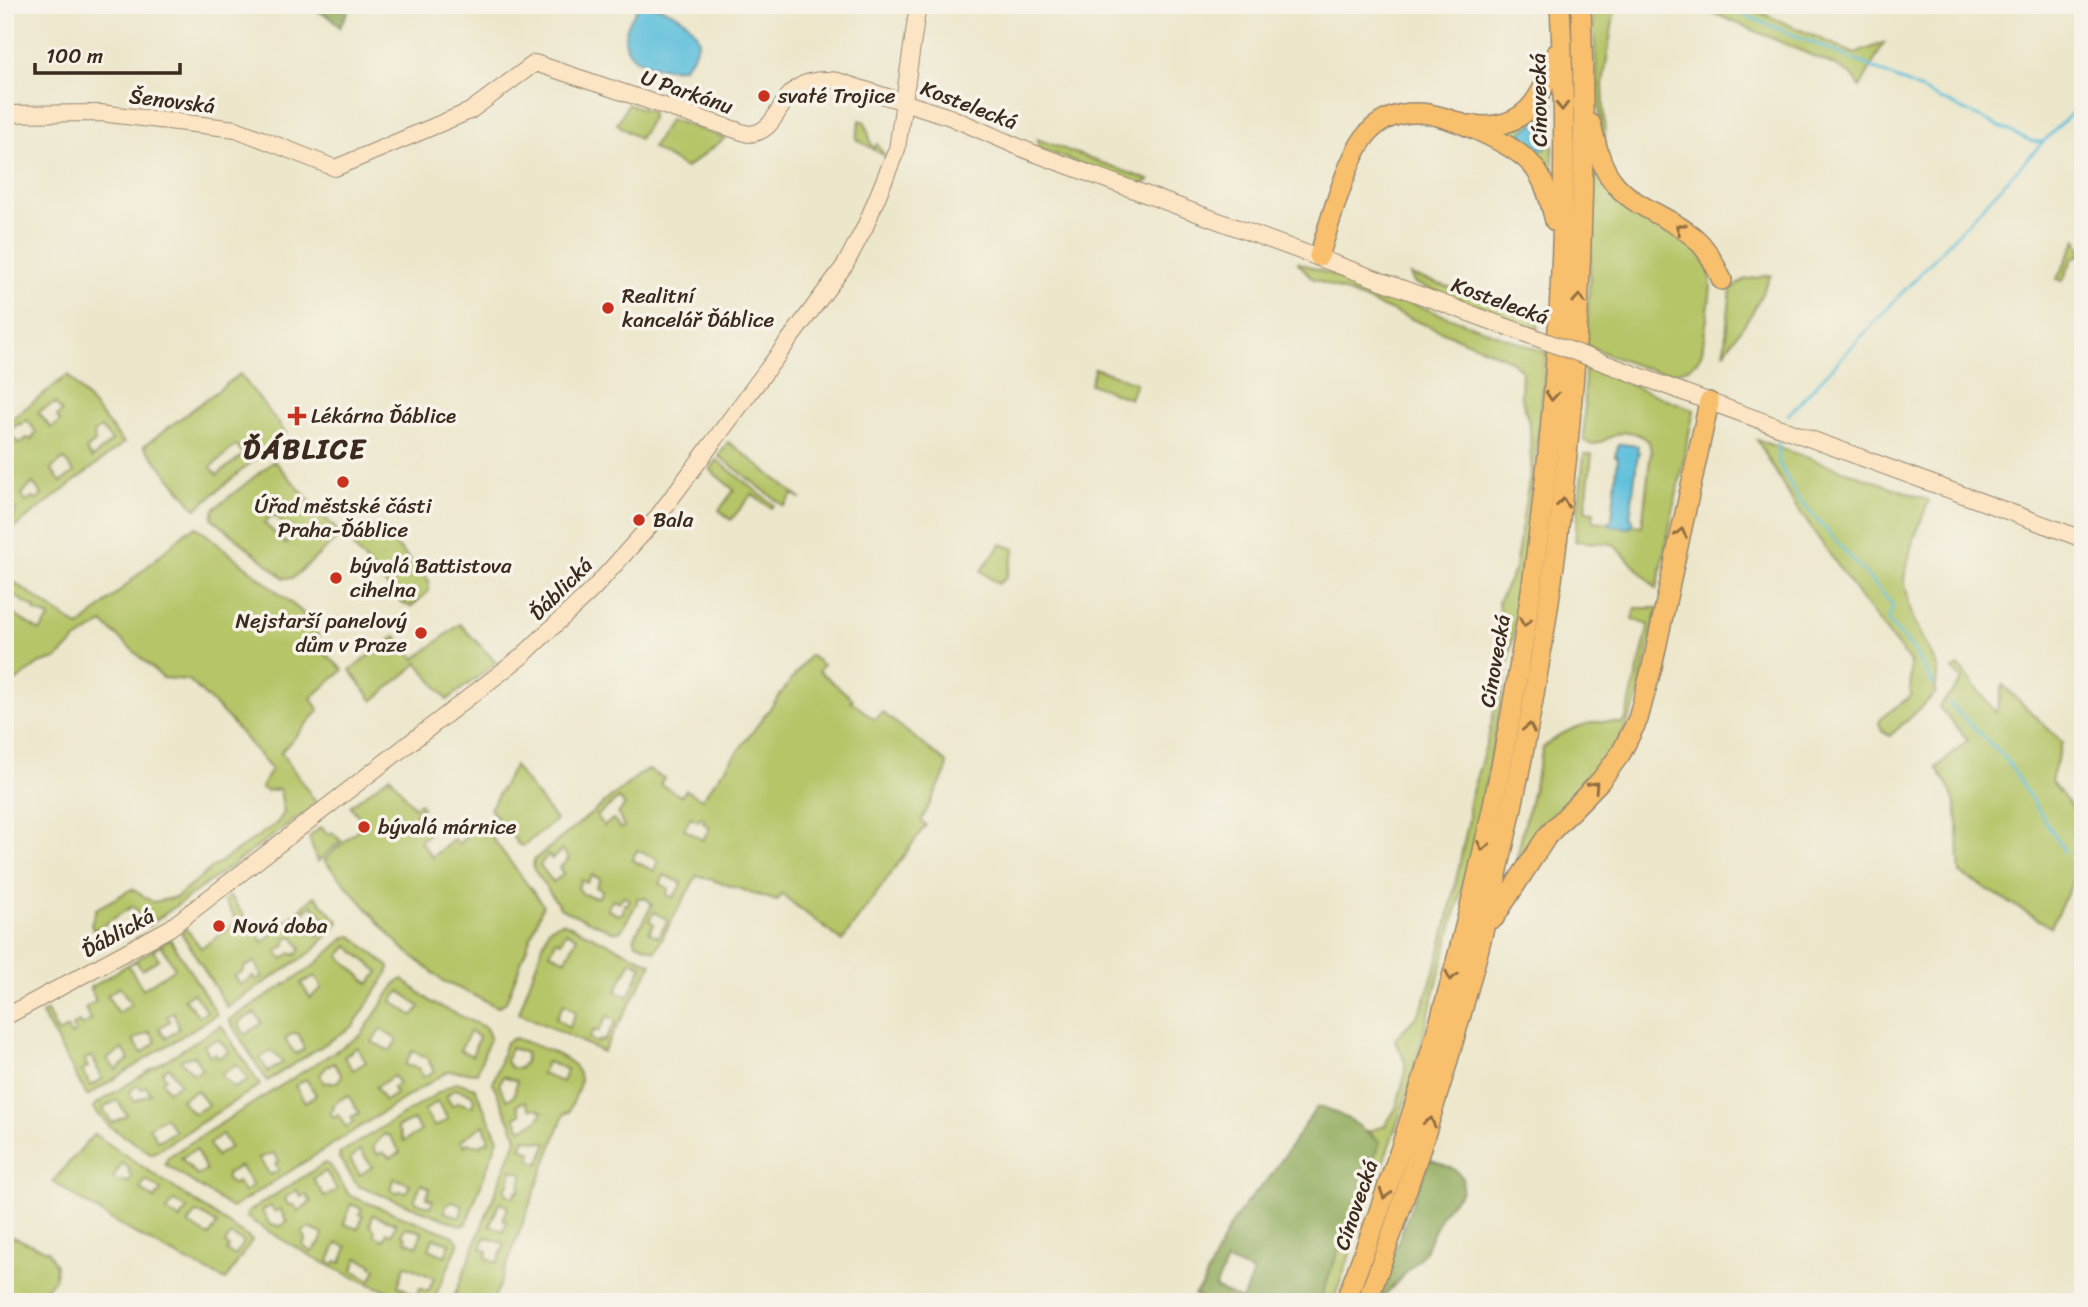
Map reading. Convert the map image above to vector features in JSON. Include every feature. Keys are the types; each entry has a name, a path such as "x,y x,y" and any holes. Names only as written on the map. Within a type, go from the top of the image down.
{"highway":[{"name":"Cínovecká","path":"1345,1302 1373,1231 1437,1025 1500,771 1527,609 1542,497 1561,244 1560,5"},
{"name":"Cínovecká","path":"1367,1302 1424,1141 1486,931 1539,675 1563,501 1578,330 1584,94 1581,5"},
{"path":"1451,122 1494,126 1528,110 1546,84 1562,37"},
{"path":"1584,94 1601,161 1611,179 1622,192 1695,238 1707,251 1722,280"},
{"path":"1319,256 1354,157 1370,131 1392,117 1419,113 1451,122 1511,147 1533,166 1546,188 1561,244"},
{"path":"1486,931 1547,836 1614,762 1638,719 1652,667 1709,402"}],"main road":[{"name":"Ďáblická","path":"5,1017 170,928 502,673 593,589 655,520 845,265 887,179 897,149 918,5"},
{"name":"U Parkánu","path":"327,167 343,166 423,129 453,120 477,107 535,63 748,134 763,130 789,93 808,81 838,81 903,102"},
{"name":"Kostelecká","path":"903,102 950,117 1028,151 2083,539"},
{"name":"Šenovská","path":"5,114 100,113 236,129 327,167"}],"green space":[{"path":"306,5 351,5 340,27 331,18"},
{"path":"1592,5 1619,5 1614,14 1603,84 1605,144 1601,139"},
{"path":"1683,5 1744,5 1855,54 1884,43 1860,87 1853,76 1836,66 1704,9"},
{"path":"1553,95 1553,186 1498,131 1539,110"},
{"path":"628,104 651,111 652,118 639,139 617,124"},
{"path":"670,119 725,138 686,168 652,148"},
{"path":"860,120 865,122 873,149 856,139"},
{"path":"1037,139 1149,180 1141,186 1038,148"},
{"path":"877,144 885,156 873,149"},
{"path":"1595,171 1600,178 1684,237 1708,267 1711,282 1702,352 1693,365 1681,371 1649,369 1586,345"},
{"path":"2077,239 2083,254 2073,258 2063,281 2057,279"},
{"path":"1297,262 1547,353 1519,604 1478,828 1408,1093 1333,1302 1319,1302 1379,1142 1368,1131 1385,1126 1396,1108 1405,1075 1405,1061 1395,1040 1422,1007 1449,914 1469,819 1469,802 1489,735 1506,654 1498,602 1515,569 1531,467 1530,426 1521,396 1522,370 1506,358 1312,278"},
{"path":"1410,275 1537,314 1538,330 1414,283"},
{"path":"1771,275 1752,313 1724,353 1731,289 1744,280"},
{"path":"1585,367 1694,410 1657,589 1613,544 1575,541 1584,454 1592,454 1585,511 1594,512 1593,521 1642,526 1651,451 1649,442 1632,432 1619,433 1592,445 1584,440"},
{"path":"1095,368 1136,383 1130,399 1090,384"},
{"path":"240,374 286,433 196,509 144,446","holes":["236,445 244,454 217,475 211,467"]},
{"path":"68,375 124,443 5,535 5,522 13,519 16,509 5,501 5,464 8,461 5,457 5,424","holes":["55,403 62,412 57,416 60,422 51,428 38,412","27,420 36,432 31,440 27,438 19,444 10,433 18,423 20,425","101,428 112,441 92,458 86,450 95,442 94,433","64,459 74,472 61,482 51,469","33,483 42,495 37,500 32,498 26,502 21,495"]},
{"path":"1757,440 1929,500 1912,544 1904,579 1912,616 1938,668 1935,694 1890,736 1883,732 1879,723 1881,718 1911,696 1910,662 1795,505"},
{"path":"728,442 802,500 793,494 784,506 719,456"},
{"path":"717,460 774,505 771,508 752,494 731,520 719,510 734,490 710,470"},
{"path":"274,461 341,535 293,578 284,578 212,518 214,509","holes":["273,514 294,535 286,544 264,523"]},
{"path":"378,525 429,581 429,591 411,607 401,602 354,548"},
{"path":"197,527 302,612 318,636 313,642 343,670 311,698 319,711 281,752 317,804 148,926 133,906 94,931 91,924 96,909 132,889 153,902 177,897 209,870 277,823 284,813 280,789 266,791 261,788 271,769 228,718 189,680 163,678 103,623 76,640 56,659 39,664 5,689 5,609 40,631 50,617 34,611 35,608 5,591 5,576 79,627 187,531"},
{"path":"1001,544 1015,549 1006,578 998,584 981,571"},
{"path":"1636,608 1658,608 1637,702 1613,753 1516,860 1543,748 1550,741 1579,726 1601,722 1621,724 1626,718 1649,625 1632,619"},
{"path":"460,624 495,661 494,665 447,700 418,663 373,701 350,670 396,636 415,659"},
{"path":"810,655 823,665 819,671 875,720 882,712 947,763 946,772 921,821 926,825 842,941 781,894 777,901 697,875 655,951 636,943 634,937 652,905 646,898 637,898 637,903 621,931 614,932 561,909 533,868 534,860 644,771 649,770 664,778 660,784 681,796 686,790 702,799","holes":["619,798 625,805 618,814 624,827 621,829 613,819 604,826 597,816","691,817 698,821 701,817 704,819 703,823 710,827 703,840 684,829","562,850 569,859 559,868 564,874 553,882 540,865 548,855 552,859","637,850 658,860 654,871 632,860","592,875 600,879 596,887 602,890 598,898 583,894 578,888 581,880 587,883","664,875 682,883 674,897 667,896 668,888 660,884","623,896 630,900 627,905 624,904 623,913 618,915 607,909 613,899 619,902","654,912 668,920 658,937 649,932 654,924 649,920"]},
{"path":"1959,666 1996,713 2003,685 2062,742 2051,781 2083,821 2083,859 2051,927 1960,873 1956,807 1946,782 1936,768 1968,740 1939,707 1962,681 1953,669"},
{"path":"514,766 556,820 523,846 519,845 490,809"},
{"path":"390,776 414,807 420,803 423,807 415,813 430,833 420,841 432,857 454,839 458,844 481,823 543,905 506,1002 498,1007 443,981 400,946 324,860 365,823 350,806"},
{"path":"321,827 328,835 332,832 341,841 317,862 309,837"},
{"path":"230,896 263,942 315,896 339,922 313,951 227,1007 181,932 186,928 201,948 238,922 224,901","holes":["312,905 330,924 317,936 300,916","293,936 301,949 296,955 291,953 282,959 277,951 286,944 286,939","255,962 262,977 256,980 253,976 240,985 235,976 244,971 244,967"]},
{"path":"562,922 652,964 603,1052 519,1013 549,928","holes":["566,932 577,937 566,960 550,953 556,940 561,942","631,961 642,966 628,997 616,991","564,1004 576,1012 569,1028 556,1018","607,1016 616,1021 604,1041 600,1040 598,1043 589,1038 594,1030 598,1032"]},
{"path":"352,936 389,967 388,973 353,1026 267,1081 229,1020 311,968 346,937","holes":["348,946 379,972 369,984 339,956","315,976 322,988 310,998 301,983","255,1013 262,1023 246,1034 239,1022","294,1033 299,1034 304,1049 296,1054 286,1042 286,1038","271,1051 283,1062 268,1072 260,1058"]},
{"path":"170,939 217,1014 87,1096 42,1014 47,1011 58,1033 67,1028 71,1035 75,1033 72,1026 79,1022 82,1026 91,1020 85,1008 96,1001 90,988","holes":["161,945 175,968 143,989 128,965 136,961 142,970 159,959 153,950","120,987 131,1005 118,1013 107,995","193,993 207,1011 199,1016 184,999","174,1012 179,1029 166,1038 159,1028 170,1021 167,1016","150,1032 156,1042 142,1053 133,1040","123,1049 129,1059 116,1070 107,1059","92,1056 102,1079 91,1086 82,1071 88,1067 84,1060"]},
{"path":"403,979 431,1002 486,1028 490,1037 477,1073 448,1071 232,1208 165,1164 168,1157 361,1035 396,983","holes":["400,991 420,1007 413,1016 392,1001","381,1029 397,1040 390,1051 372,1042","470,1032 479,1036 472,1056 460,1050","357,1047 366,1062 353,1070 344,1057","412,1051 427,1058 434,1071 424,1077 418,1068 405,1065","334,1063 342,1076 337,1082 324,1083 320,1075 327,1066","394,1076 399,1084 393,1088 396,1094 385,1101 376,1087","306,1079 316,1095 305,1102 295,1086","348,1095 359,1113 351,1117 354,1122 346,1127 338,1115 334,1118 330,1112 334,1109 332,1105","222,1134 230,1147 216,1156 209,1144","196,1149 206,1170 197,1176 181,1158","274,1153 279,1161 275,1164 279,1170 270,1175 259,1158","240,1166 253,1186 244,1192 237,1182 233,1185 227,1179 227,1174"]},
{"path":"221,1025 260,1085 152,1154 109,1126 93,1108","holes":["218,1039 229,1051 218,1058 215,1053 210,1056 204,1045","194,1056 202,1069 194,1074 180,1060","237,1064 248,1080 234,1088 221,1075","169,1067 180,1084 168,1091 162,1081 166,1078 162,1072","137,1085 142,1089 146,1086 151,1094 135,1101 129,1092","197,1090 208,1105 194,1114 181,1100","117,1100 127,1115 112,1123 103,1108","165,1117 175,1131 158,1141 149,1127"]},
{"path":"515,1038 555,1053 573,1065 580,1081 569,1112 564,1114 493,1302 452,1302 517,1137 493,1084 506,1042","holes":["511,1048 526,1053 525,1062 520,1068 512,1068 506,1062","547,1062 567,1069 562,1082 542,1074","503,1076 517,1081 514,1096 507,1100 499,1085","525,1101 530,1109 536,1108 543,1112 537,1121 521,1129 515,1117 521,1114 517,1105","525,1139 547,1143 539,1164 530,1160 532,1152 521,1148","512,1170 523,1174 519,1192 516,1191 514,1197 506,1194 505,1187 509,1184","500,1202 508,1207 503,1219 507,1221 503,1231 490,1225","485,1237 505,1244 497,1263 486,1258 488,1251 481,1248"]},
{"path":"456,1082 475,1088 498,1139 466,1224 462,1226 358,1186 339,1158 340,1153","holes":["455,1089 471,1094 474,1099 472,1107 458,1102 452,1106 446,1096","437,1102 448,1119 435,1127 424,1111","414,1120 421,1131 404,1141 397,1127","484,1125 489,1141 479,1145 467,1143 465,1146 461,1140","384,1134 390,1136 400,1152 391,1158 382,1152 378,1155 373,1147","360,1150 372,1167 360,1175 350,1159","394,1178 410,1184 406,1193 395,1193 390,1189","421,1184 430,1188 426,1198 433,1200 430,1207 414,1201","453,1202 463,1206 460,1217 444,1212 447,1204"]},
{"path":"1323,1107 1351,1120 1380,1142 1319,1302 1210,1302 1194,1295 1203,1284 1227,1231 1245,1204 1270,1177 1316,1108","holes":["1227,1261 1253,1272 1242,1300 1215,1288"]},
{"path":"94,1134 252,1240 226,1280 137,1235 53,1181","holes":["122,1163 130,1169 128,1173 132,1176 128,1183 123,1180 121,1183 113,1178","146,1180 161,1190 155,1199 140,1189","174,1201 187,1209 180,1220 167,1211","195,1213 217,1224 209,1236 188,1224","231,1235 244,1242 235,1256 227,1251 229,1247 225,1244"]},
{"path":"1429,1159 1454,1169 1463,1178 1462,1191 1442,1214 1424,1253 1386,1294 1375,1302"},
{"path":"325,1163 330,1165 350,1196 454,1236 459,1243 435,1297 416,1297 366,1283 311,1256 246,1217 248,1212","holes":["326,1171 337,1190 325,1197 313,1179","297,1190 301,1197 306,1195 311,1202 298,1211 294,1205 288,1205 285,1198","351,1204 362,1209 359,1214 363,1216 358,1229 344,1224","271,1206 275,1212 280,1209 287,1222 281,1226 270,1225 262,1211","373,1215 396,1223 392,1234 387,1232 384,1240 375,1236 370,1225","405,1227 422,1232 417,1246 405,1241 406,1237 402,1235","309,1228 323,1234 320,1243 312,1252 303,1246 306,1238 302,1233","433,1238 450,1243 445,1256 429,1249","337,1243 347,1247 341,1263 336,1261 334,1264 329,1261","357,1258 372,1264 371,1267 376,1269 371,1280 353,1270","405,1265 434,1278 428,1292 420,1288 416,1295 398,1286"]},
{"path":"5,1234 48,1251 56,1266 55,1279 32,1302 5,1302"}],"water":[{"path":"640,5 666,10 690,25 699,41 692,58 682,68 652,66 631,54 626,45 625,34"},
{"path":"1537,121 1544,123 1549,145 1543,150 1529,144 1521,133"},
{"path":"1619,444 1638,446 1637,452 1640,452 1630,518 1633,519 1633,525 1630,528 1611,526 1609,523 1612,519 1618,457 1615,456"}],"waterway":[{"path":"1720,5 1865,64 2031,141 2043,142 2083,102"},
{"path":"1788,415 2043,142"},
{"path":"1778,442 1779,463 1798,498 1893,605 1888,621 1912,648 1934,685"},
{"path":"1949,703 2006,759 2065,852"}],"place":[{"name":"svaté Trojice","path":"764,96"},
{"name":"Realitní kancelář Ďáblice","path":"608,308"},
{"name":"Lékárna Ďáblice","path":"297,416"},
{"name":"Úřad městské části Praha-Ďáblice","path":"343,482"},
{"name":"Bala","path":"639,520"},
{"name":"bývalá Battistova cihelna","path":"336,578"},
{"name":"Nejstarší panelový dům v Praze","path":"421,633"},
{"name":"bývalá márnice","path":"364,827"},
{"name":"Nová doba","path":"219,926"}],"district":[{"name":"ĎÁBLICE","path":"305,448"}]}
